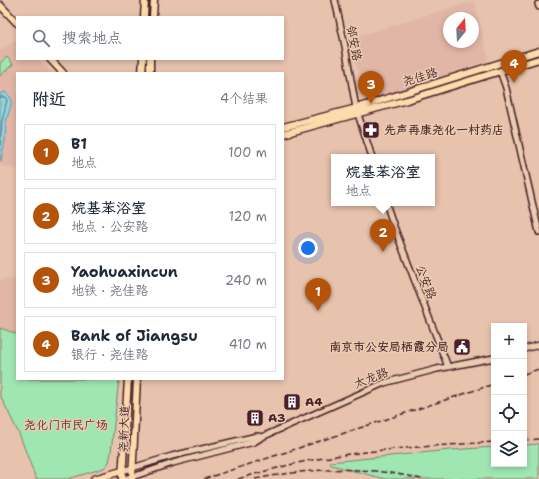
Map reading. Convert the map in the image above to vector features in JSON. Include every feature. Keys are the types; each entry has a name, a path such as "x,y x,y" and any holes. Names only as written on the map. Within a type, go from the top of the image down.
{"main road":[{"path":"144,16 145,0"},
{"path":"153,16 154,0"},
{"path":"0,5 16,22"},
{"name":"尧佳路","path":"284,134 539,51"},
{"name":"尧佳路","path":"284,127 407,100 539,59"},
{"path":"51,60 62,72"},
{"path":"142,72 143,60"},
{"path":"150,60 150,72"},
{"name":"尧新大道","path":"122,479 128,380"},
{"name":"尧新大道","path":"132,478 137,380"},
{"name":"太龙路","path":"94,479 122,471"}],"street":[{"name":"邻安路","path":"335,0 357,111"},
{"path":"500,71 506,88 539,232"},
{"path":"357,111 371,154"},
{"name":"公安路","path":"387,206 448,367"},
{"path":"527,348 539,345"},
{"name":"太龙路","path":"122,479 132,478 173,463 254,442 262,437 384,383 448,367 491,359"},
{"name":"太龙路","path":"122,471 172,456 257,436 262,437"}],"shaded area":[{"path":"474,1 477,12 443,12 443,48 479,48 479,21 488,58 486,62 368,100 348,39"},
{"path":"16,41 16,60 39,60 51,72 16,72 16,169 0,165 0,50"},
{"path":"16,278 16,334 0,328 0,280"}],"green space":[{"path":"7,57 13,64 0,76 0,63"},
{"name":"尧化门市民广场","path":"0,328 16,334 16,380 119,380 109,462 104,468 68,479 36,479 20,436 0,395"},
{"path":"539,444 539,479 385,479 331,465 330,462 491,447 491,467 527,467 527,445"}],"water":[{"path":"5,92 11,98 11,105 6,122 5,140 0,161 0,94"}],"railway":[{"path":"527,373 539,369"},
{"path":"204,479 491,385"},
{"path":"527,440 539,439"},
{"path":"238,479 293,464 334,456 402,448 491,442"},
{"path":"255,479 318,470 358,470 421,479"}],"place":[{"name":"Bank of Jiangsu","path":"514,83"},
{"name":"Yaohuaxincun","path":"371,104"},
{"name":"先声再康尧化一村药店","path":"371,130"},
{"name":"烷基苯浴室","path":"383,252"},
{"name":"B1","path":"318,311"},
{"name":"南京市公安局栖霞分局","path":"462,347"},
{"name":"A4","path":"292,402"},
{"name":"A3","path":"255,418"}]}
